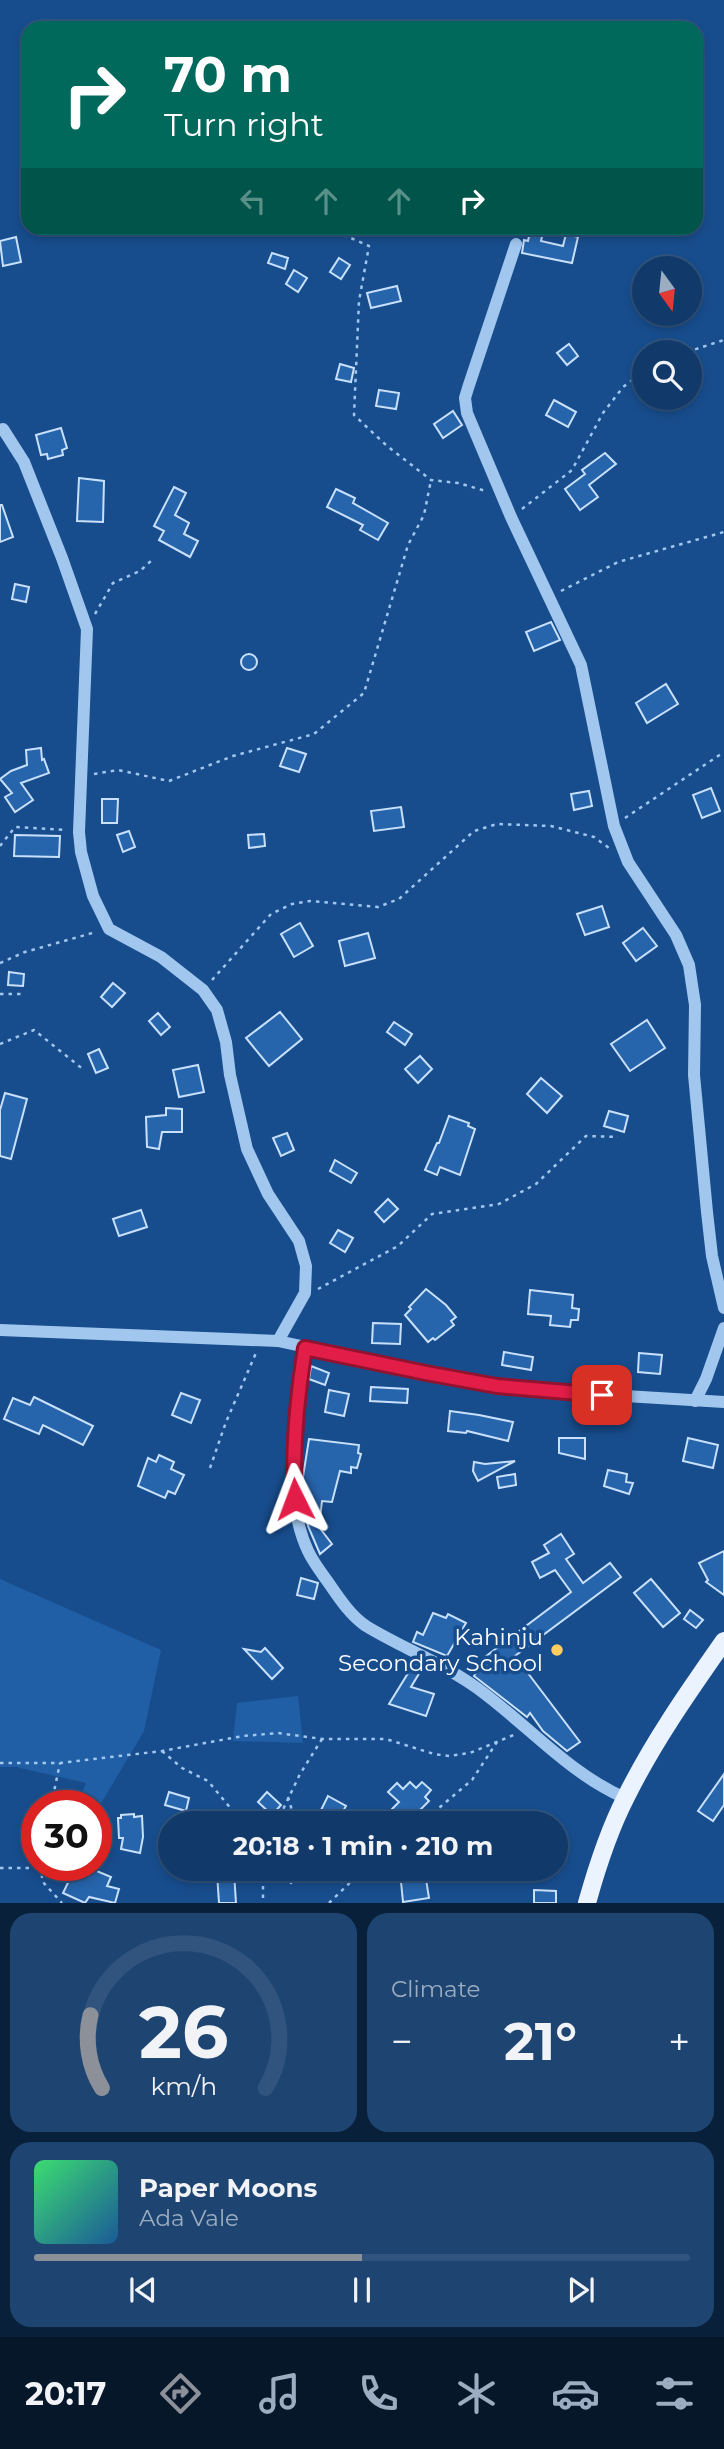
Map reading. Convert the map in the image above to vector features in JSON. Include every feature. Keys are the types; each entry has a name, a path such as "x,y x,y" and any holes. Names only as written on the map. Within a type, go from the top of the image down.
{"main road":[{"path":"587,1903 599,1863 625,1798 657,1741 724,1641"}],"street":[{"path":"516,244 465,398 467,412 511,517 581,665 614,826 628,862 676,936 689,965 695,1005 694,1075 707,1212 712,1256 724,1308"},
{"path":"1,428 24,462 87,629 79,832 81,852 97,907 109,929 161,957 203,990 218,1010 247,1149 268,1194 303,1251 307,1278 305,1293 278,1341"},
{"path":"695,1401 706,1379 724,1328"},
{"path":"0,1330 278,1341 497,1386 724,1402"},
{"path":"305,1348 293,1464 296,1517 308,1552 342,1603 365,1625 466,1680 575,1769 601,1787 625,1798"}],"path":[{"path":"344,235 369,246 359,301 354,415 387,446 431,480 458,483 502,495"},
{"path":"702,347 724,340"},
{"path":"511,517 572,470 603,413 622,387 632,380"},
{"path":"81,777 118,770 169,781 233,756 314,734 364,693 408,545 424,515 431,480"},
{"path":"548,597 618,562 724,532"},
{"path":"87,629 113,583 139,571 153,559"},
{"path":"614,826 724,752"},
{"path":"203,990 271,914 292,904 310,901 379,907 399,899 474,831 497,824 551,827 594,837 628,862"},
{"path":"0,846 15,827 55,828 79,832"},
{"path":"0,963 66,939 109,929"},
{"path":"0,994 23,994"},
{"path":"0,1044 34,1030 83,1070"},
{"path":"305,1293 325,1287 398,1246 432,1214 499,1204 536,1184 586,1136 618,1137"},
{"path":"209,1468 256,1354 259,1340"},
{"path":"0,1763 60,1763 162,1751 260,1734 386,1740 434,1755 449,1756 470,1753 528,1728"},
{"path":"282,1811 300,1774 323,1739"},
{"path":"435,1811 472,1780 497,1742"},
{"path":"162,1751 182,1768 208,1782 233,1811"},
{"path":"54,1790 60,1763"},
{"path":"288,1797 292,1811"},
{"path":"0,1868 21,1868"},
{"path":"42,1881 62,1903"},
{"path":"263,1881 263,1903"},
{"path":"329,1903 352,1881"}],"shaded area":[{"path":"0,1579 161,1650 144,1731 109,1790 83,1790 86,1783 16,1767 0,1767"},
{"path":"298,1696 303,1743 233,1741 237,1703"}],"building":[{"path":"529,235 542,235 541,241 563,246 566,235 578,237 572,263 522,253 524,240 528,241"},
{"path":"16,237 21,262 3,266 0,241"},
{"path":"272,253 288,258 285,269 268,263"},
{"path":"339,258 350,265 341,279 330,272"},
{"path":"294,270 307,278 298,292 286,284"},
{"path":"397,286 401,301 371,308 367,293"},
{"path":"569,344 578,356 567,365 557,353"},
{"path":"340,364 354,368 351,382 336,379"},
{"path":"379,390 399,393 396,409 376,406"},
{"path":"554,400 576,412 568,427 546,415"},
{"path":"453,411 462,425 443,438 434,424"},
{"path":"61,428 67,448 62,450 63,455 48,459 47,454 41,455 36,435"},
{"path":"605,453 616,464 589,485 598,497 580,510 565,489 585,474 582,470"},
{"path":"79,478 104,481 103,522 77,521"},
{"path":"174,487 186,493 175,515 189,523 184,534 198,541 190,557 159,540 164,531 154,526"},
{"path":"336,489 355,498 353,503 388,523 378,540 360,530 363,525 327,507"},
{"path":"0,505 13,537 0,542"},
{"path":"15,584 29,587 26,602 12,599"},
{"path":"551,622 560,640 534,651 526,632"},
{"path":"246,654 252,654 257,662 255,668 246,670 241,665 241,659"},
{"path":"666,684 678,704 647,723 636,703"},
{"path":"41,748 42,760 44,759 49,773 21,783 33,800 15,812 5,797 12,793 0,779 27,765 26,750"},
{"path":"287,748 306,754 299,772 280,766"},
{"path":"711,788 720,811 702,818 693,795"},
{"path":"589,791 592,806 574,810 571,794"},
{"path":"102,799 118,799 117,823 102,823"},
{"path":"401,807 404,827 374,831 371,811"},
{"path":"129,831 135,847 123,852 117,835"},
{"path":"264,834 265,846 249,848 248,835"},
{"path":"15,835 60,836 59,857 14,856"},
{"path":"602,906 609,927 585,935 577,914"},
{"path":"300,923 313,946 294,957 281,934"},
{"path":"643,928 657,946 636,961 623,943"},
{"path":"368,933 375,958 345,966 339,941"},
{"path":"9,972 24,974 23,986 8,985"},
{"path":"113,983 125,993 112,1007 101,997"},
{"path":"280,1012 302,1039 269,1066 246,1038"},
{"path":"158,1013 170,1027 161,1035 149,1021"},
{"path":"647,1020 665,1048 630,1071 611,1044"},
{"path":"394,1022 412,1034 405,1045 387,1032"},
{"path":"99,1049 108,1068 96,1073 88,1054"},
{"path":"420,1056 432,1069 418,1083 405,1069"},
{"path":"198,1065 204,1092 179,1097 173,1070"},
{"path":"541,1078 562,1096 547,1113 527,1094"},
{"path":"5,1093 27,1099 11,1159 0,1156 0,1110"},
{"path":"166,1108 182,1109 182,1132 162,1132 159,1149 147,1147 146,1117 166,1115"},
{"path":"609,1111 628,1116 624,1132 604,1126"},
{"path":"449,1116 469,1123 468,1126 475,1129 460,1175 440,1167 437,1175 425,1170"},
{"path":"287,1133 294,1150 281,1156 273,1138"},
{"path":"335,1160 357,1173 351,1183 330,1171"},
{"path":"388,1199 398,1209 384,1222 375,1212"},
{"path":"141,1210 147,1227 119,1236 113,1219"},
{"path":"338,1230 353,1238 345,1252 330,1243"},
{"path":"426,1289 456,1317 451,1321 454,1325 435,1340 433,1338 428,1342 405,1315"},
{"path":"530,1290 573,1295 572,1308 579,1309 578,1320 571,1320 570,1327 550,1325 551,1316 528,1314"},
{"path":"373,1323 401,1324 400,1344 372,1343"},
{"path":"504,1352 533,1357 531,1370 502,1365"},
{"path":"639,1353 662,1355 660,1374 638,1372"},
{"path":"311,1366 329,1373 325,1385 309,1379"},
{"path":"371,1387 408,1389 407,1403 370,1401"},
{"path":"329,1390 349,1394 344,1416 325,1412"},
{"path":"181,1393 200,1400 191,1423 172,1415"},
{"path":"34,1397 93,1426 83,1445 43,1425 39,1434 4,1419 13,1398 30,1405"},
{"path":"450,1411 513,1422 508,1441 467,1431 448,1431"},
{"path":"559,1438 585,1438 585,1459 559,1453"},
{"path":"688,1438 718,1445 713,1468 683,1461"},
{"path":"309,1439 359,1445 358,1453 361,1454 357,1468 351,1467 351,1473 340,1471 332,1502 322,1501 319,1527 332,1544 320,1554 308,1526 304,1506 306,1498 303,1498 302,1483"},
{"path":"159,1455 174,1462 171,1469 184,1475 175,1494 168,1491 165,1498 138,1486 148,1458 156,1462"},
{"path":"515,1461 478,1481 473,1471 474,1462 485,1464"},
{"path":"608,1470 627,1474 626,1482 633,1483 629,1494 604,1486"},
{"path":"515,1474 516,1485 499,1488 497,1477"},
{"path":"561,1534 574,1554 566,1559 583,1583 610,1563 621,1577 515,1656 580,1742 567,1751 543,1731 530,1713 527,1717 474,1676 481,1660 571,1592 555,1570 540,1578 532,1562 549,1553 544,1545"},
{"path":"724,1551 724,1595 706,1582 708,1580 699,1563"},
{"path":"301,1578 318,1583 314,1599 297,1595"},
{"path":"651,1579 680,1613 663,1627 634,1593"},
{"path":"690,1610 703,1620 696,1628 684,1619"},
{"path":"433,1613 446,1618 448,1614 466,1623 447,1656 413,1642 417,1632 423,1635"},
{"path":"265,1648 283,1668 272,1679 244,1649 261,1652"},
{"path":"415,1662 423,1667 411,1687 434,1694 426,1716 389,1704"},
{"path":"724,1774 724,1805 713,1821 698,1811"},
{"path":"410,1782 416,1788 422,1782 431,1790 425,1797 429,1801 419,1811 392,1811 399,1802 388,1792 397,1783 403,1789"},
{"path":"169,1792 189,1798 186,1811 165,1805"},
{"path":"267,1792 281,1805 276,1811 268,1811 258,1802"},
{"path":"328,1796 346,1806 343,1811 321,1810"},
{"path":"134,1814 134,1817 142,1816 143,1837 140,1853 121,1849 123,1838 119,1838 118,1818 121,1818 121,1815"},
{"path":"69,1881 109,1881 107,1886 119,1889 115,1903 89,1897 85,1903 63,1893"},
{"path":"218,1881 235,1881 236,1903 219,1903"},
{"path":"426,1881 429,1898 403,1902 401,1882"},
{"path":"534,1890 556,1891 556,1903 534,1903"}],"place":[{"name":"Kahinju Secondary School","path":"557,1650"}],"route":[{"path":"295,1499 294,1446 305,1348 497,1386 602,1395"}]}
